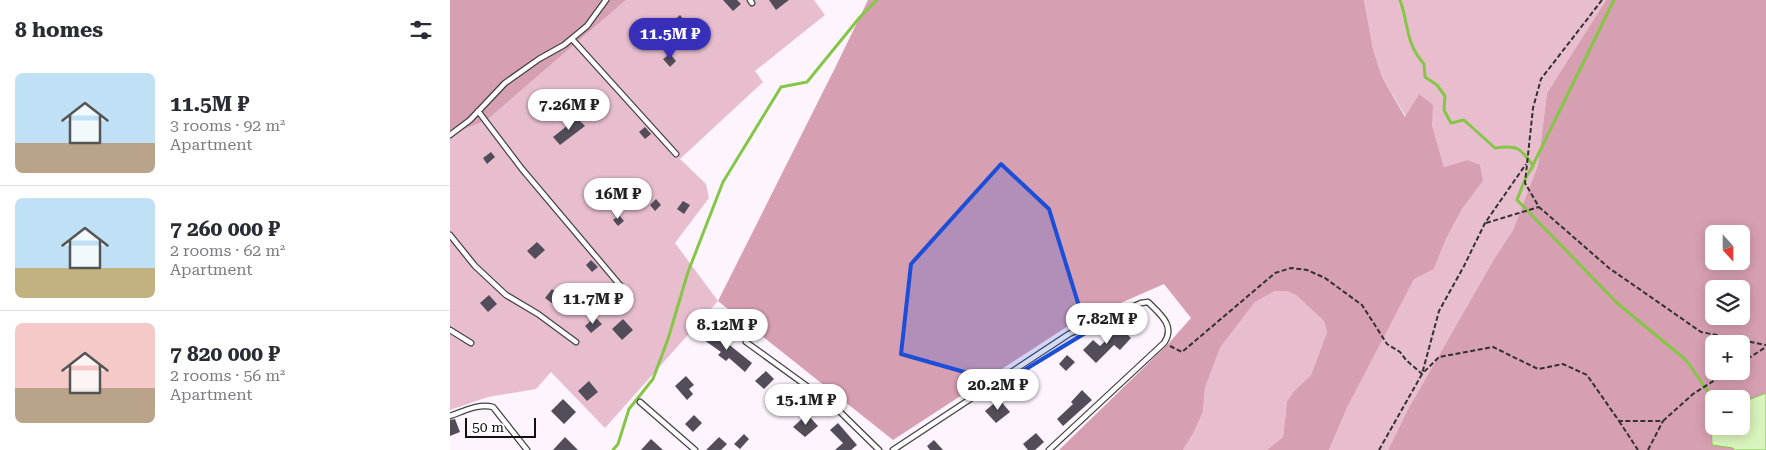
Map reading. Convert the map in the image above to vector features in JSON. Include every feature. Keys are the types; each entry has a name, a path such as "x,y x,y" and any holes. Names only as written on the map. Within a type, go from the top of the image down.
{"lane":[{"path":"450,135 478,111 504,83 572,39 587,26 606,0"},
{"path":"572,39 676,154"},
{"path":"478,111 522,169 630,297"},
{"path":"450,235 474,266 506,295 538,314 576,342"},
{"path":"893,450 1069,334 1141,303 1148,302 1168,324 1170,332 1164,343 1049,450"},
{"path":"450,330 471,343"},
{"path":"746,342 833,405 879,450"},
{"path":"640,402 695,450"},
{"path":"450,416 479,406 487,405 493,407 527,450"}],"path":[{"path":"1602,0 1541,79 1533,108 1525,183 1539,207 1610,268 1701,332 1766,346"},
{"path":"1379,450 1422,374 1439,311 1485,223 1528,162"},
{"path":"1485,223 1539,207"},
{"path":"1164,343 1182,352 1275,273 1291,268 1307,270 1325,278 1362,305 1387,344 1400,352 1422,374"},
{"path":"1750,357 1766,346"},
{"path":"1422,374 1439,357 1493,348 1538,369 1563,364 1587,375 1638,450"},
{"path":"1648,450 1663,421 1693,394 1715,380"},
{"path":"1619,421 1663,421"}],"highlighted area":[{"path":"1001,164 1049,209 1087,332 1003,383 901,354 911,264"}],"shaded area":[{"path":"450,0 626,0 487,120 450,135"},
{"path":"626,0 814,0 825,15 755,71 763,82 680,159 706,184 709,198 675,243 718,301 605,428 551,372 536,389 488,397 450,410 450,135 487,120"},
{"path":"868,0 1364,0 1373,49 1382,77 1405,117 1419,94 1433,105 1432,125 1444,167 1467,160 1480,165 1483,181 1462,209 1446,239 1434,269 1414,279 1347,408 1329,450 1267,450 1283,437 1287,401 1294,391 1311,375 1327,332 1324,321 1297,296 1287,291 1275,291 1255,302 1220,348 1205,388 1203,412 1183,450 1059,450 1167,345 1191,318 1164,284 1068,326 893,440 718,301"},
{"path":"1364,0 1606,0 1547,93 1538,165 1513,230 1494,259 1407,411 1388,450 1329,450 1347,408 1414,278 1434,269 1446,239 1462,209 1483,181 1467,160 1444,167 1432,125 1419,94 1406,117 1382,77 1373,49"},
{"path":"1606,0 1766,0 1766,393 1751,399 1750,390 1705,390 1705,435 1712,435 1712,445 1733,448 1734,450 1388,450 1407,411 1494,259 1513,230 1538,165 1547,93"},
{"path":"1275,291 1287,291 1297,296 1324,321 1327,332 1311,375 1294,391 1287,401 1283,437 1267,450 1183,450 1203,412 1205,388 1220,348 1255,302"},
{"path":"1766,393 1766,450 1734,450 1733,448 1712,445 1712,435 1750,435 1751,399"}],"building":[{"path":"723,0 737,0 741,4 733,11"},
{"path":"769,0 789,0 776,10"},
{"path":"680,15 686,23 680,29 673,21"},
{"path":"670,54 676,61 670,67 663,59"},
{"path":"577,118 585,126 560,145 553,137"},
{"path":"645,127 651,134 645,139 639,132"},
{"path":"491,152 495,157 487,164 483,158"},
{"path":"656,199 661,205 655,211 650,205"},
{"path":"683,201 690,205 684,214 677,209"},
{"path":"619,215 624,221 618,226 613,220"},
{"path":"537,242 545,250 535,259 527,251"},
{"path":"591,260 598,267 592,272 586,265"},
{"path":"552,289 564,299 557,307 545,298"},
{"path":"489,295 497,304 488,312 480,303"},
{"path":"595,317 602,324 591,333 585,326"},
{"path":"623,319 633,330 622,340 612,329"},
{"path":"1120,327 1131,338 1120,350 1114,345 1096,363 1083,350 1093,340 1100,346"},
{"path":"712,328 719,333 717,335 752,363 745,372 729,358 726,361 718,355 721,352 704,340"},
{"path":"1067,355 1075,362 1066,371 1059,364"},
{"path":"766,371 774,379 764,389 755,381"},
{"path":"1028,375 1034,381 1023,392 1017,386"},
{"path":"686,376 694,385 689,389 693,394 687,400 675,386"},
{"path":"589,381 598,392 587,401 578,391"},
{"path":"1082,390 1092,400 1063,426 1057,419 1073,404 1071,402"},
{"path":"796,397 804,406 797,412 789,404"},
{"path":"563,399 576,412 564,424 551,411"},
{"path":"999,399 1010,412 996,423 985,411"},
{"path":"807,414 818,426 805,437 793,427"},
{"path":"694,415 702,423 693,432 685,424"},
{"path":"455,419 460,432 450,436 450,420"},
{"path":"838,423 857,445 851,450 835,450 843,443 830,430"},
{"path":"1036,433 1044,442 1035,450 1028,450 1023,444"},
{"path":"744,434 749,439 740,449 734,444"},
{"path":"565,437 578,450 553,450"},
{"path":"719,437 727,444 721,450 706,450"},
{"path":"651,439 663,450 641,450"},
{"path":"934,440 943,450 930,450 927,446"}],"waterway":[{"path":"613,450 618,444 629,409 653,379 668,339 688,272 723,182 781,87 807,82 860,17 877,0"},
{"path":"1400,0 1410,41 1424,64 1425,77 1437,85 1445,96 1444,110 1451,123 1464,120 1495,148 1513,147 1525,155 1533,166 1526,177 1517,200 1617,303 1686,360 1707,390"},
{"path":"1533,165 1614,0"}]}
